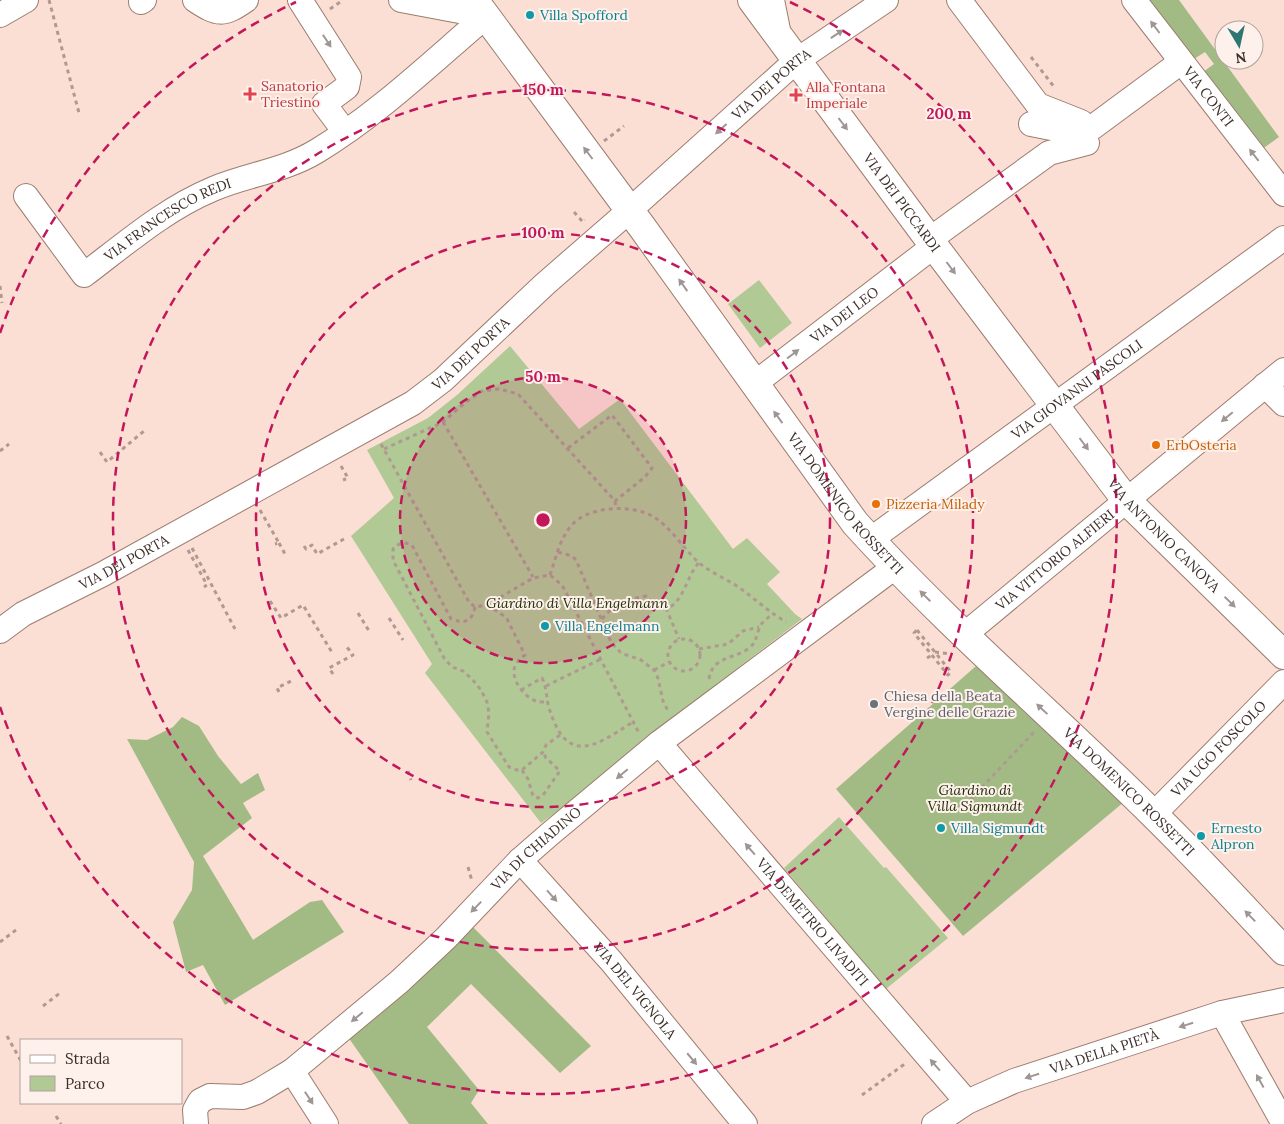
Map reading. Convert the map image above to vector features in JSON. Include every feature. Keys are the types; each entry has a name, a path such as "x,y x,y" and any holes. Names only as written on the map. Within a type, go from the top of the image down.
{"main road":[{"name":"VIA DEI PICCARDI","path":"752,0 796,61 937,239 1055,405"},
{"name":"VIA DOMENICO ROSSETTI","path":"480,8 630,210 855,523 895,567 964,635 1154,814 1284,951"},
{"name":"VIA ANTONIO CANOVA","path":"1055,405 1126,500 1284,655"}],"street":[{"path":"0,15 26,0"},
{"path":"195,0 211,11 214,6 228,12 246,0"},
{"path":"300,0 349,77 347,87 324,104 345,132"},
{"path":"401,0 480,8"},
{"path":"772,0 779,35"},
{"name":"VIA DEI PORTA","path":"0,630 22,614 103,574 413,403 443,380 545,284 796,61 886,0"},
{"name":"VIA DEI LEO","path":"754,384 1049,153 1084,133 1038,104 959,0"},
{"name":"VIA CONTI","path":"1134,0 1284,194"},
{"name":"VIA FRANCESCO REDI","path":"26,196 84,275 169,211 214,188 282,169 316,152 397,92 480,8"},
{"path":"1031,124 1073,131 1092,127 1181,62"},
{"name":"VIA GIOVANNI PASCOLI","path":"870,540 1284,238"},
{"name":"VIA VITTORIO ALFIERI","path":"964,635 1284,370"},
{"path":"1265,385 1284,404"},
{"name":"VIA DI CHIADINO","path":"195,1117 200,1100 210,1096 243,1097 257,1092 292,1072 399,982 446,938 520,860 651,741 895,567"},
{"name":"VIA UGO FOSCOLO","path":"1154,814 1284,682"},
{"name":"VIA DEMETRIO LIVADITI","path":"651,741 967,1102"},
{"name":"VIA DEL VIGNOLA","path":"520,860 611,961 745,1124"},
{"name":"VIA DELLA PIETÀ","path":"934,1124 967,1102 1014,1081 1222,1013 1284,1000"},
{"path":"1222,1013 1284,1124"},
{"path":"292,1072 326,1124"}],"path":[{"path":"49,0 79,113"},
{"path":"1028,54 1058,92"},
{"path":"601,144 624,126"},
{"path":"574,212 584,222 590,216"},
{"path":"0,286 2,303"},
{"path":"384,449 443,422 482,391 499,389 518,394 614,501 616,508"},
{"path":"568,448 612,415 652,468 645,477 614,501"},
{"path":"443,422 533,578"},
{"path":"100,452 107,462 144,431"},
{"path":"380,442 469,602 476,607 487,605 533,578 550,575 562,585 633,722 651,741"},
{"path":"0,450 9,444"},
{"path":"342,468 348,478 343,480"},
{"path":"257,505 263,520 285,554"},
{"path":"550,575 561,540 572,524 592,512 616,508 639,511 654,517 699,562 738,587 772,614 793,626"},
{"path":"304,546 306,549 312,545 317,554 344,539"},
{"path":"476,607 473,615 467,620 460,622 451,619 412,545 406,542 398,544 393,549 393,560 444,658 452,667 463,671 472,678 481,690 487,702 489,713 487,732 509,767 522,770 543,752 546,745 560,735"},
{"path":"184,543 208,585 204,587"},
{"path":"189,544 236,629"},
{"path":"558,552 572,556 576,560 611,642 621,653 641,660 654,670 658,678 663,701 669,713"},
{"path":"602,619 610,609 620,602 638,597 646,596 656,606 666,608 679,600 699,562"},
{"path":"270,601 281,618 302,605 333,654"},
{"path":"487,605 507,619 525,655 518,660 514,667 514,675 521,690 536,701 547,702"},
{"path":"666,608 679,640"},
{"path":"358,613 369,631"},
{"path":"699,649 728,644 743,631 759,627 772,614"},
{"path":"389,618 403,640"},
{"path":"709,683 714,665 747,649 757,640 759,627"},
{"path":"917,630 951,672 948,675 932,654 914,633 917,630"},
{"path":"686,639 694,642 699,649 700,656 698,662 692,668 684,671 675,668 669,662 668,653 671,645 679,640 686,639"},
{"path":"333,674 329,668 353,655 346,646"},
{"path":"927,658 932,654"},
{"path":"546,686 601,659"},
{"path":"654,670 669,662"},
{"path":"521,690 542,678 546,686 547,702 553,721 560,735 569,744 584,746 602,742 633,722"},
{"path":"279,692 277,688 291,681"},
{"path":"965,805 1040,724"},
{"path":"522,770 528,779 533,796 538,798 543,795 560,770 546,758 543,752"},
{"path":"408,771 411,780"},
{"path":"0,942 16,930"},
{"path":"43,1006 60,994"},
{"path":"7,1036 20,1059"},
{"path":"862,1095 903,1065"},
{"path":"56,1116 61,1124"}],"green space":[{"path":"1149,0 1179,0 1214,48 1214,64 1205,52 1194,59"},
{"path":"1214,64 1214,70 1230,70 1279,137 1261,150 1203,72"},
{"path":"759,280 792,323 760,348 728,304"},
{"name":"Giardino di Villa Engelmann","path":"510,346 579,429 620,399 733,549 747,538 780,572 767,584 802,619 717,684 724,692 541,823 425,673 432,664 351,536 394,498 367,450 428,418 457,395"},
{"name":"Giardino di Villa Sigmundt","path":"976,666 1124,802 963,936 836,789"},
{"path":"182,717 199,726 218,756 241,784 258,773 265,790 243,803 252,818 203,856 253,940 310,902 322,900 344,932 225,1005 203,965 186,972 173,922 192,890 194,862 127,739 147,740 173,727"},
{"path":"839,817 948,938 886,989 784,868"},
{"path":"471,925 591,1046 560,1073 471,984 427,1027 479,1090 471,1103 488,1124 409,1124 348,1037"}],"place":[{"name":"Villa Spofford","path":"530,15"},
{"name":"Sanatorio Triestino","path":"250,94"},
{"name":"Alla Fontana Imperiale","path":"796,95"},
{"name":"ErbOsteria","path":"1156,445"},
{"name":"Pizzeria Milady","path":"876,504"},
{"name":"Villa Engelmann","path":"545,626"},
{"name":"Chiesa della Beata Vergine delle Grazie","path":"874,704"},
{"name":"Villa Sigmundt","path":"941,828"},
{"name":"Ernesto Alpron","path":"1201,836"}]}
